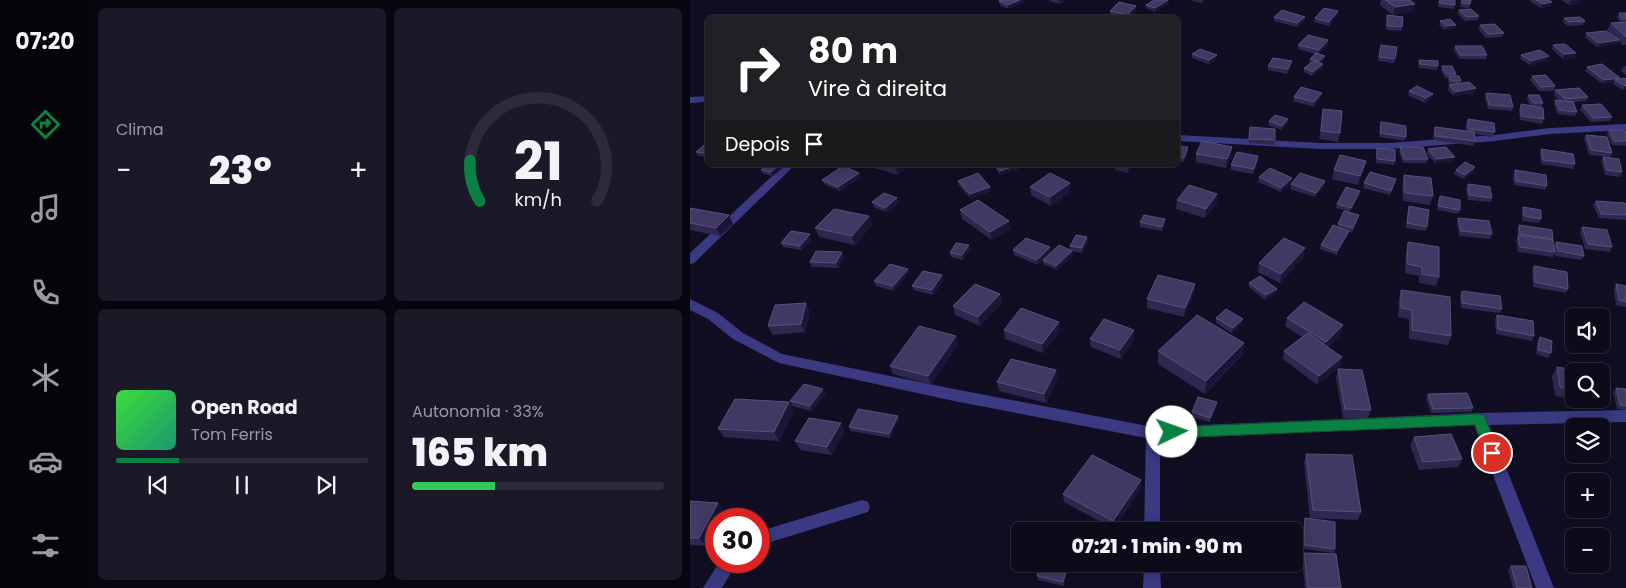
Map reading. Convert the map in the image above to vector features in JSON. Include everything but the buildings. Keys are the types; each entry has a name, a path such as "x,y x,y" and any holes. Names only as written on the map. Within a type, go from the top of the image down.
{"street":[{"path":"690,100 705,100"},
{"path":"1180,138 1321,146 1389,146 1495,138 1550,130 1626,127"},
{"path":"690,260 788,167"},
{"path":"690,304 713,316 738,336 779,358 954,395 1153,433 1479,419 1626,416"},
{"path":"1479,419 1545,588"},
{"path":"1152,522 1153,433"},
{"path":"770,535 862,507"},
{"path":"1152,572 1152,588"},
{"path":"712,588 722,573"}],"route":[{"path":"1172,432 1479,419 1492,453"}]}
